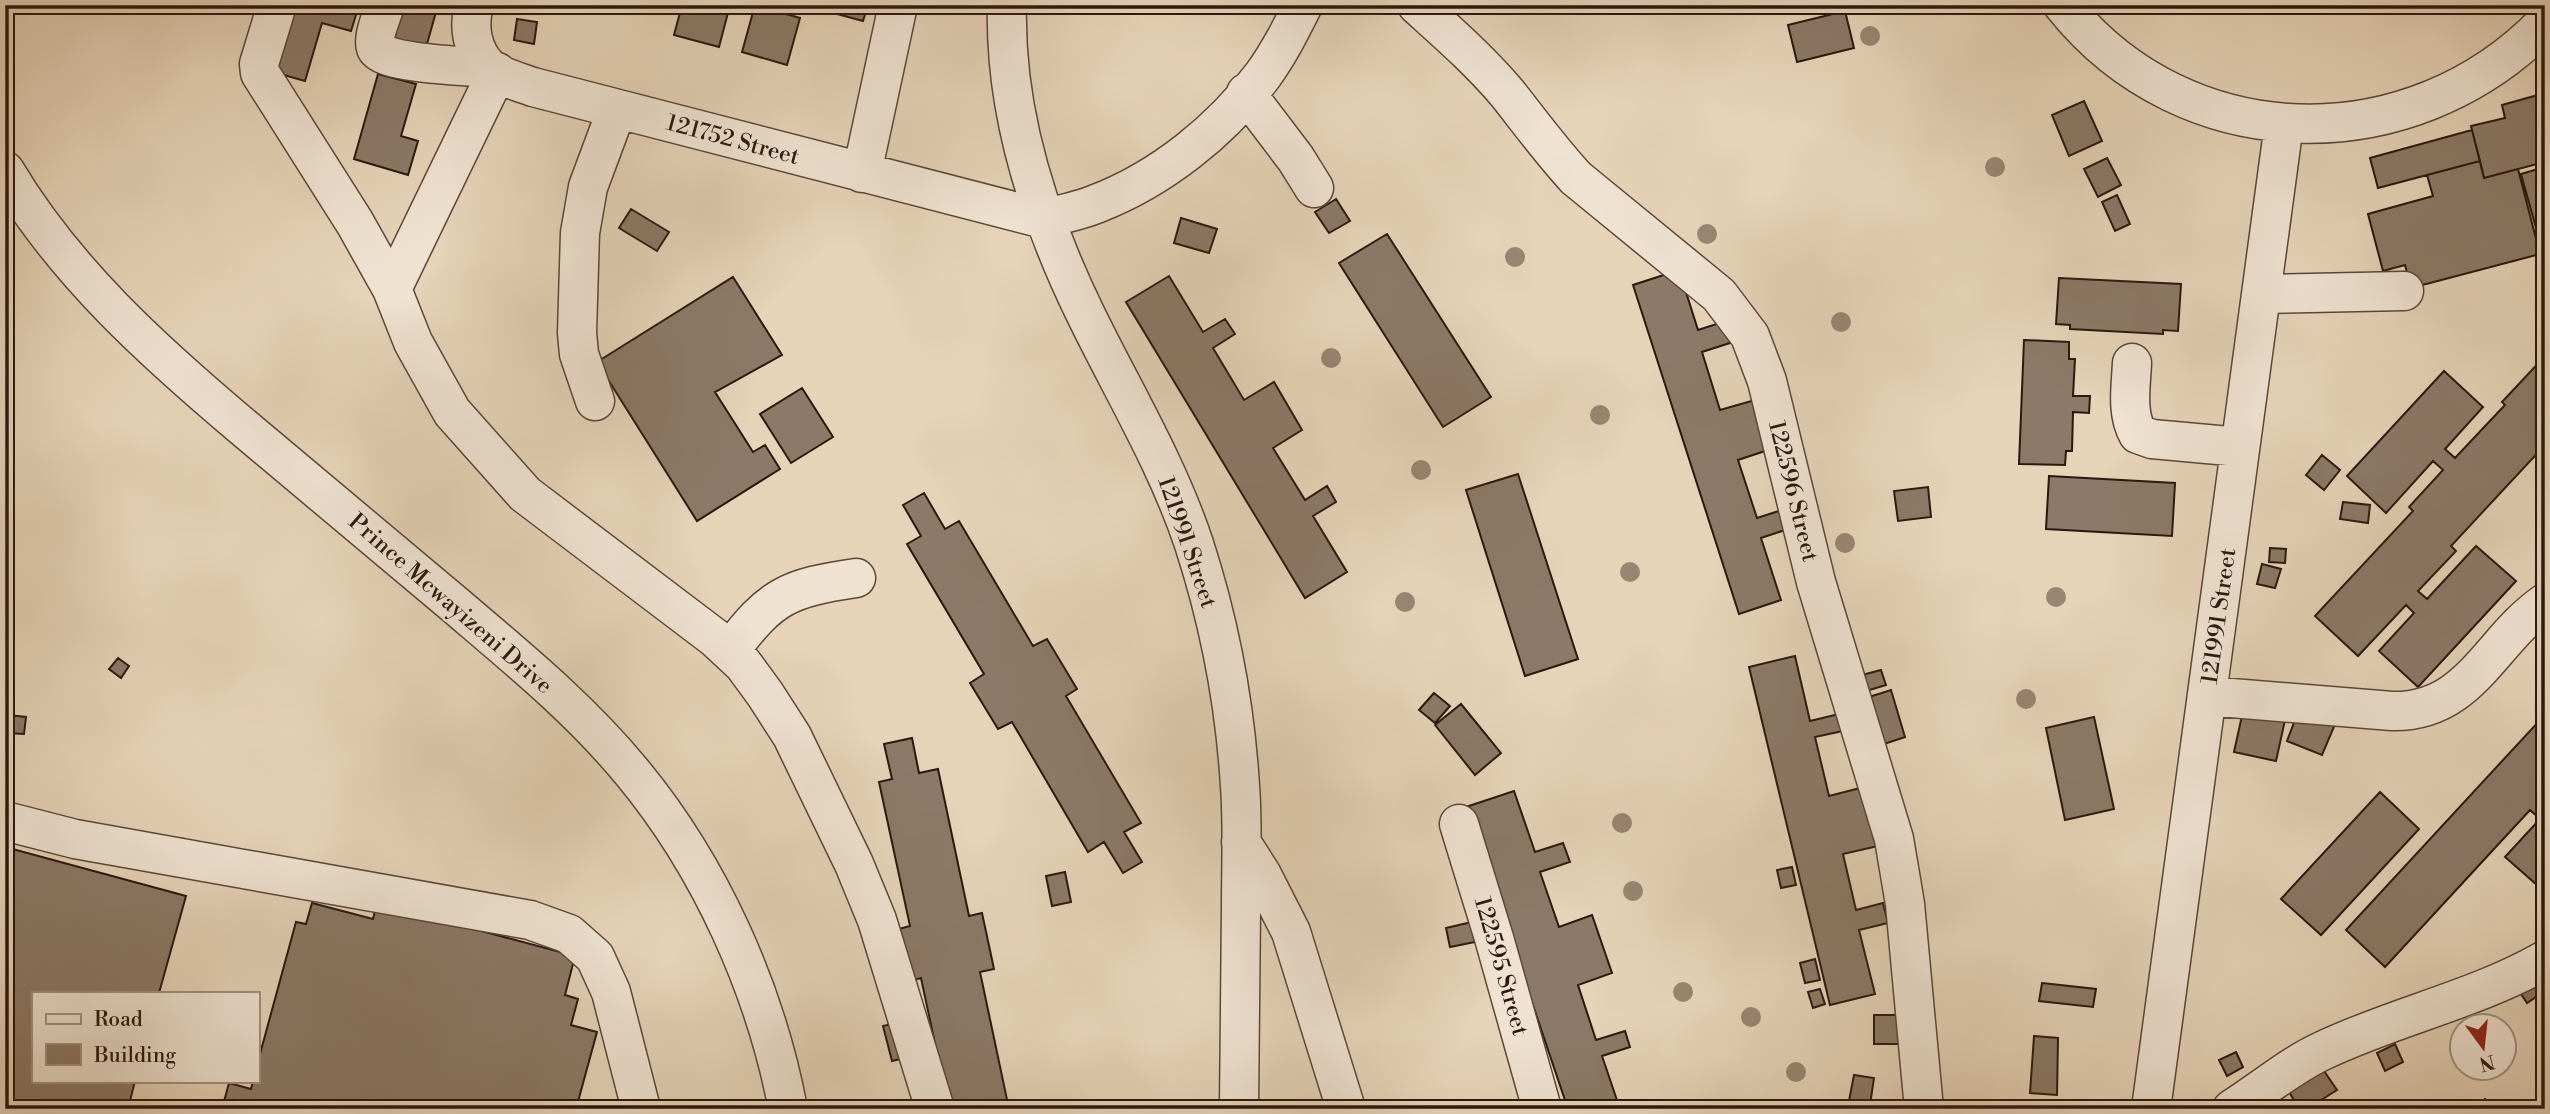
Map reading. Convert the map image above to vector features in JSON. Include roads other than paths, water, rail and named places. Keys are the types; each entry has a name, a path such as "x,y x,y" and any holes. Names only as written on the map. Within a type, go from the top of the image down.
{"street":[{"path":"277,5 259,64 260,73 355,223 393,289 413,342 452,412 502,470 551,516 634,574 730,650 765,694 792,736 877,920 935,1109"},
{"name":"121752 Street","path":"385,5 376,41 376,49 380,53 408,61 493,70 533,87 1044,219"},
{"path":"393,289 493,70 479,53 472,36 474,5"},
{"path":"862,173 898,5"},
{"name":"121991 Street","path":"1007,5 1007,54 1013,102 1044,219 1085,313 1154,447 1194,544 1226,675 1237,753 1241,842 1239,1109"},
{"path":"1044,219 1095,205 1157,173 1189,150 1219,124 1262,75 1303,5"},
{"name":"122596 Street","path":"1417,5 1452,18 1505,92 1576,178 1719,296 1739,319 1758,353 1816,582 1894,839 1905,904 1924,1109"},
{"path":"2063,5 2079,26 2122,64 2173,93 2226,113 2284,124 2347,123 2410,110 2468,84 2521,48 2545,23"},
{"path":"1246,93 1284,142 1314,188"},
{"path":"595,401 579,354 577,333 580,233 588,187 618,109"},
{"name":"121991 Street","path":"2151,1109 2284,124"},
{"name":"Prince Mcwayizeni Drive","path":"5,172 28,210 65,258 178,372 526,666 587,722 633,773 679,836 721,911 754,988 775,1048 788,1109"},
{"path":"2260,294 2404,291"},
{"path":"2132,363 2131,412 2138,434 2152,439 2240,447"},
{"path":"730,650 750,623 780,597 803,588 856,578"},
{"path":"2207,696 2392,711 2406,711 2436,704 2462,686 2545,603"},
{"path":"5,821 75,839 530,920 569,934 595,957 611,992 641,1109"},
{"name":"122595 Street","path":"1459,824 1542,1109"},
{"path":"1241,842 1279,904 1291,933 1346,1109"},
{"path":"2232,1109 2321,1051 2517,976 2545,960"}]}
